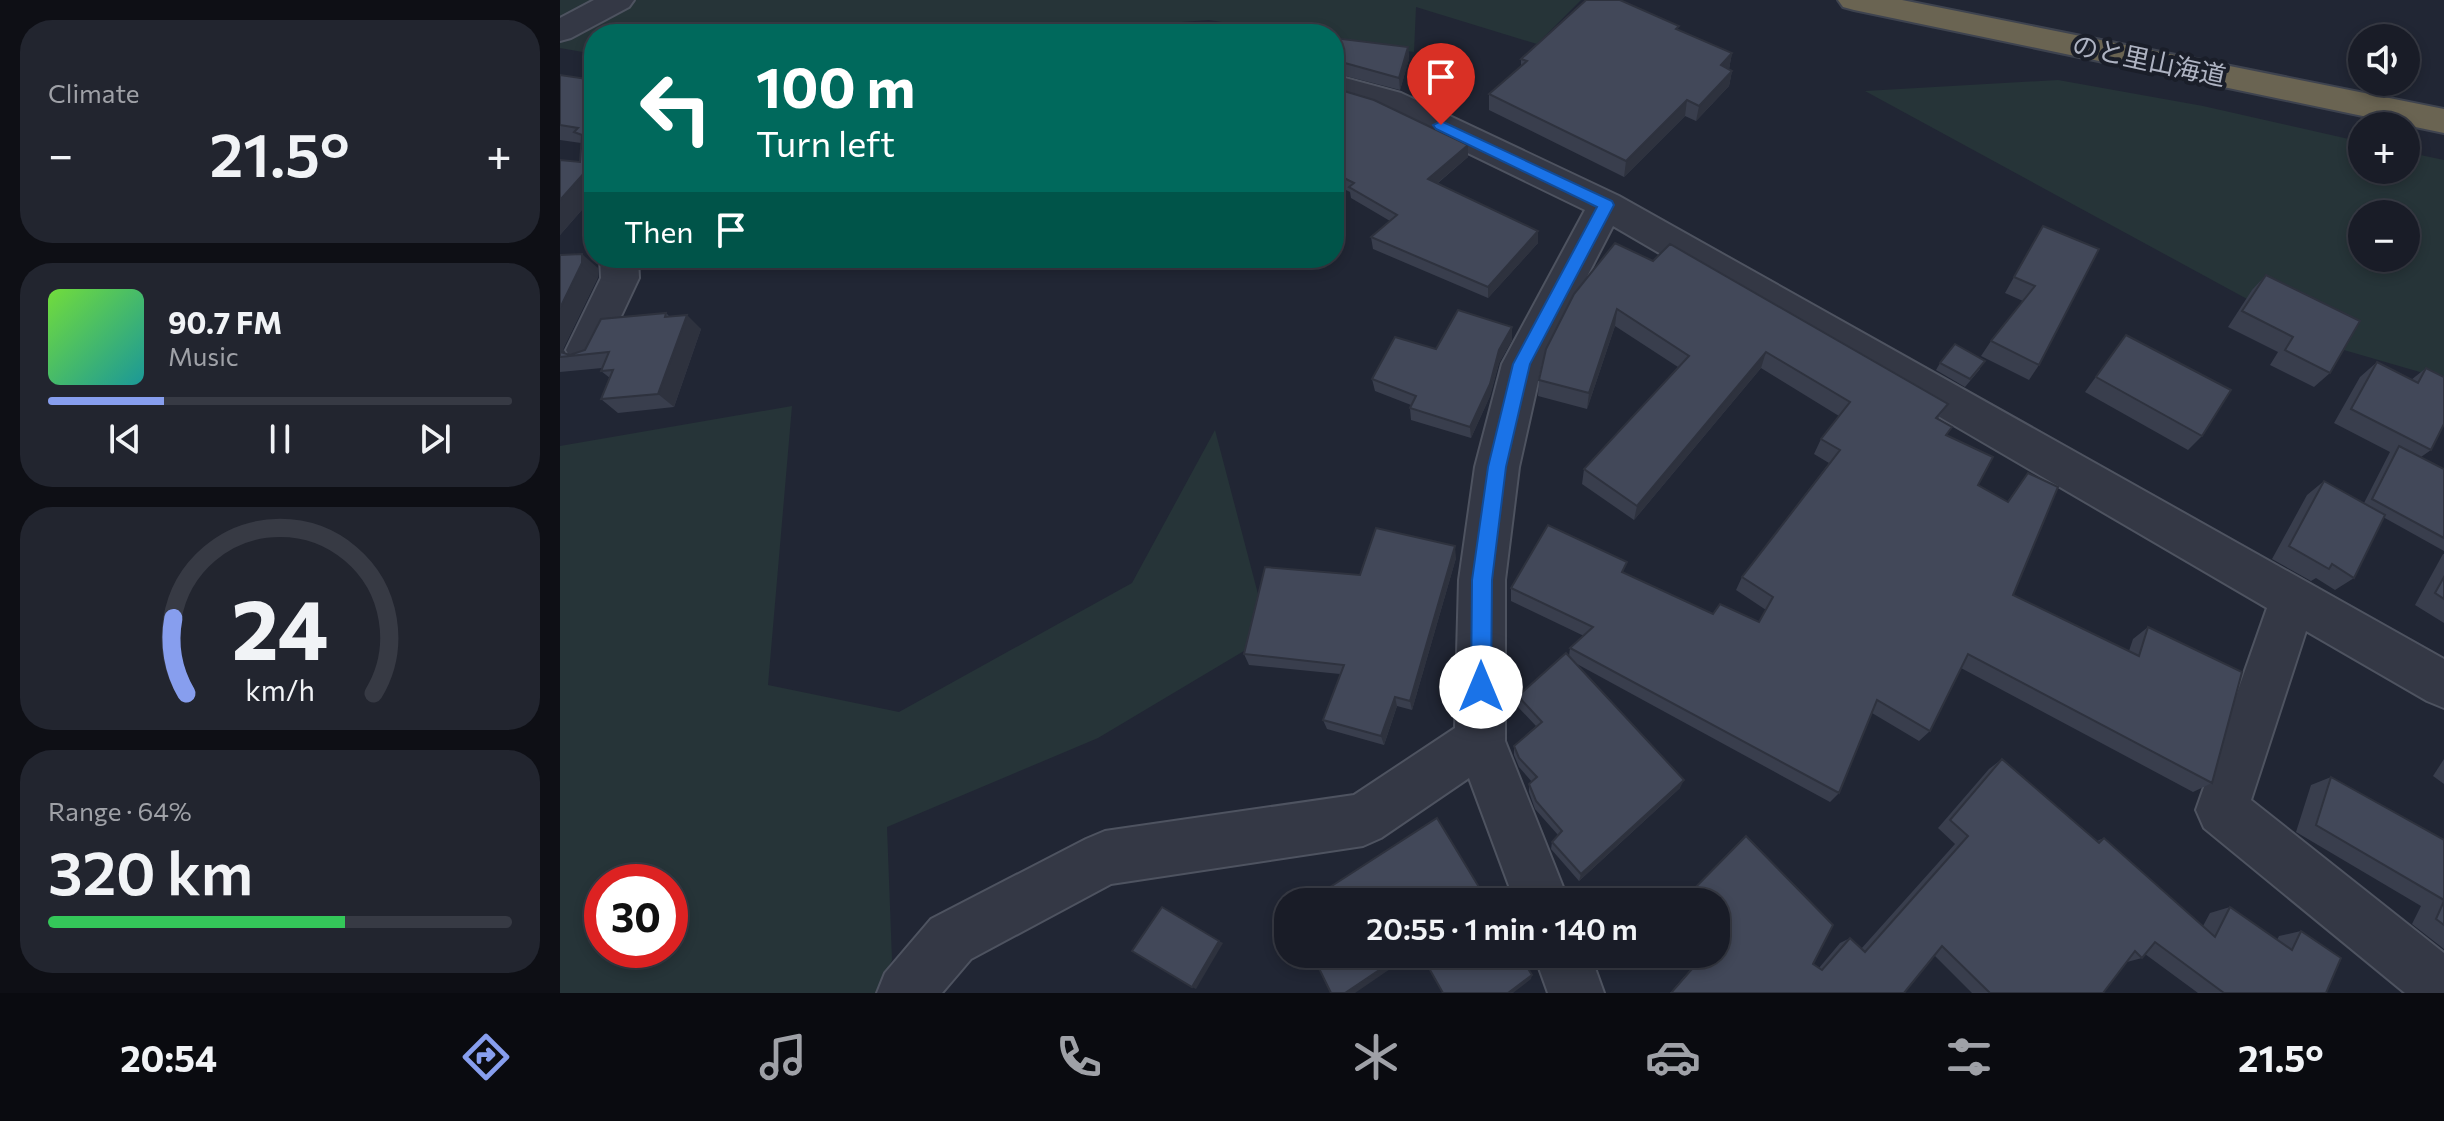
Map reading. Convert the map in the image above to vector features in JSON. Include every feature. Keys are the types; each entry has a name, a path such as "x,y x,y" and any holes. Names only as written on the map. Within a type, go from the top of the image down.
{"highway":[{"name":"のと里山海道","path":"1854,0 2444,121"},
{"name":"のと里山海道","path":"1992,0 2348,72"},
{"path":"2420,86 2444,91"}],"street":[{"path":"560,31 618,0"},
{"path":"1344,89 1389,101 1606,205 2444,685"},
{"path":"1537,888 1480,741 1482,580 1501,452 1522,364 1606,205"},
{"path":"586,350 620,278 620,268"},
{"path":"2293,600 2222,810 2444,989"},
{"path":"905,993 951,939 1105,858 1363,820 1480,741"},
{"path":"1567,968 1576,993"}],"shaded area":[{"path":"560,0 1581,0 1537,44 1416,7 1414,52 1344,42 1344,24 1234,24 1209,20 1154,24 584,24 584,52 560,48"},
{"path":"2058,80 2203,106 2348,139 2348,184 2420,184 2420,155 2444,160 2444,379 2337,348 1865,91"},
{"path":"792,406 768,685 899,712 1132,583 1215,430 1269,636 1098,738 887,827 892,960 876,993 560,993 560,446"}],"building":[{"path":"1586,0 1620,0 1732,53 1721,65 1732,71 1699,106 1687,100 1626,161 1489,94 1527,61 1521,59"},
{"path":"1344,39 1408,47 1399,78 1344,63"},
{"path":"560,75 584,79 584,173 560,200 560,160 580,162 582,135 574,132 578,128 560,125"},
{"path":"1344,91 1374,100 1468,145 1428,179 1538,231 1488,287 1371,237 1397,215 1349,187 1354,183 1344,178"},
{"path":"2043,226 2099,249 2039,365 1991,341 2035,286 2014,277"},
{"path":"1615,243 1653,261 1670,244 1948,404 1936,418 1952,427 1946,435 1993,457 1978,485 2008,502 2028,473 2058,487 2013,595 2139,656 2148,627 2242,672 2212,783 1968,654 1930,731 1877,700 1839,793 1570,648 1593,627 1511,588 1548,525 1627,562 1622,572 1713,614 1720,604 1759,622 1773,597 1742,577 1840,450 1821,439 1850,402 1766,352 1637,506 1584,469 1689,356 1617,309 1589,393 1539,380 1546,349 1574,294"},
{"path":"582,254 582,263 560,308 560,255"},
{"path":"2266,275 2360,321 2330,373 2285,350 2293,337 2242,311"},
{"path":"1458,310 1512,327 1499,350 1490,384 1470,427 1410,408 1416,396 1372,379 1395,337 1436,349"},
{"path":"666,313 665,317 687,315 658,394 601,399 613,370 601,371 609,352 560,357 560,352 570,355 585,350 601,319"},
{"path":"2126,335 2231,390 2202,436 2096,377"},
{"path":"1955,344 1985,361 1970,379 1940,363"},
{"path":"2377,362 2418,383 2426,368 2444,377 2444,424 2431,450 2351,409"},
{"path":"2399,446 2444,469 2444,538 2372,499"},
{"path":"2324,481 2385,515 2354,578 2332,564 2329,569 2289,546"},
{"path":"1376,528 1455,546 1410,701 1395,697 1381,736 1323,720 1344,665 1244,654 1265,567 1360,575"},
{"path":"2444,577 2444,599 2435,593"},
{"path":"1566,653 1684,780 1581,874 1552,842 1562,831 1536,801 1529,784 1537,777 1519,758 1514,746 1542,722 1518,696"},
{"path":"2002,759 2099,843 2104,838 2215,937 2230,907 2292,950 2301,931 2341,958 2326,993 2224,993 2155,942 2142,958 2135,951 2103,993 1990,993 1942,946 1904,993 1671,993 1693,968 1730,968 1730,888 1695,888 1746,836 1833,925 1813,964 1822,970 1850,938 1865,952 1968,836 1950,820"},
{"path":"2331,777 2444,840 2444,900 2316,825"},
{"path":"1437,818 1480,888 1329,888"},
{"path":"2444,901 2444,925 2436,919"},
{"path":"1162,907 1219,941 1192,987 1132,951"},
{"path":"1319,968 1382,968 1345,993 1331,993"},
{"path":"1429,968 1528,968 1532,975 1508,993 1443,993"}],"route":[{"path":"1441,125 1606,205 1522,364 1497,467 1482,580 1481,687"}]}
